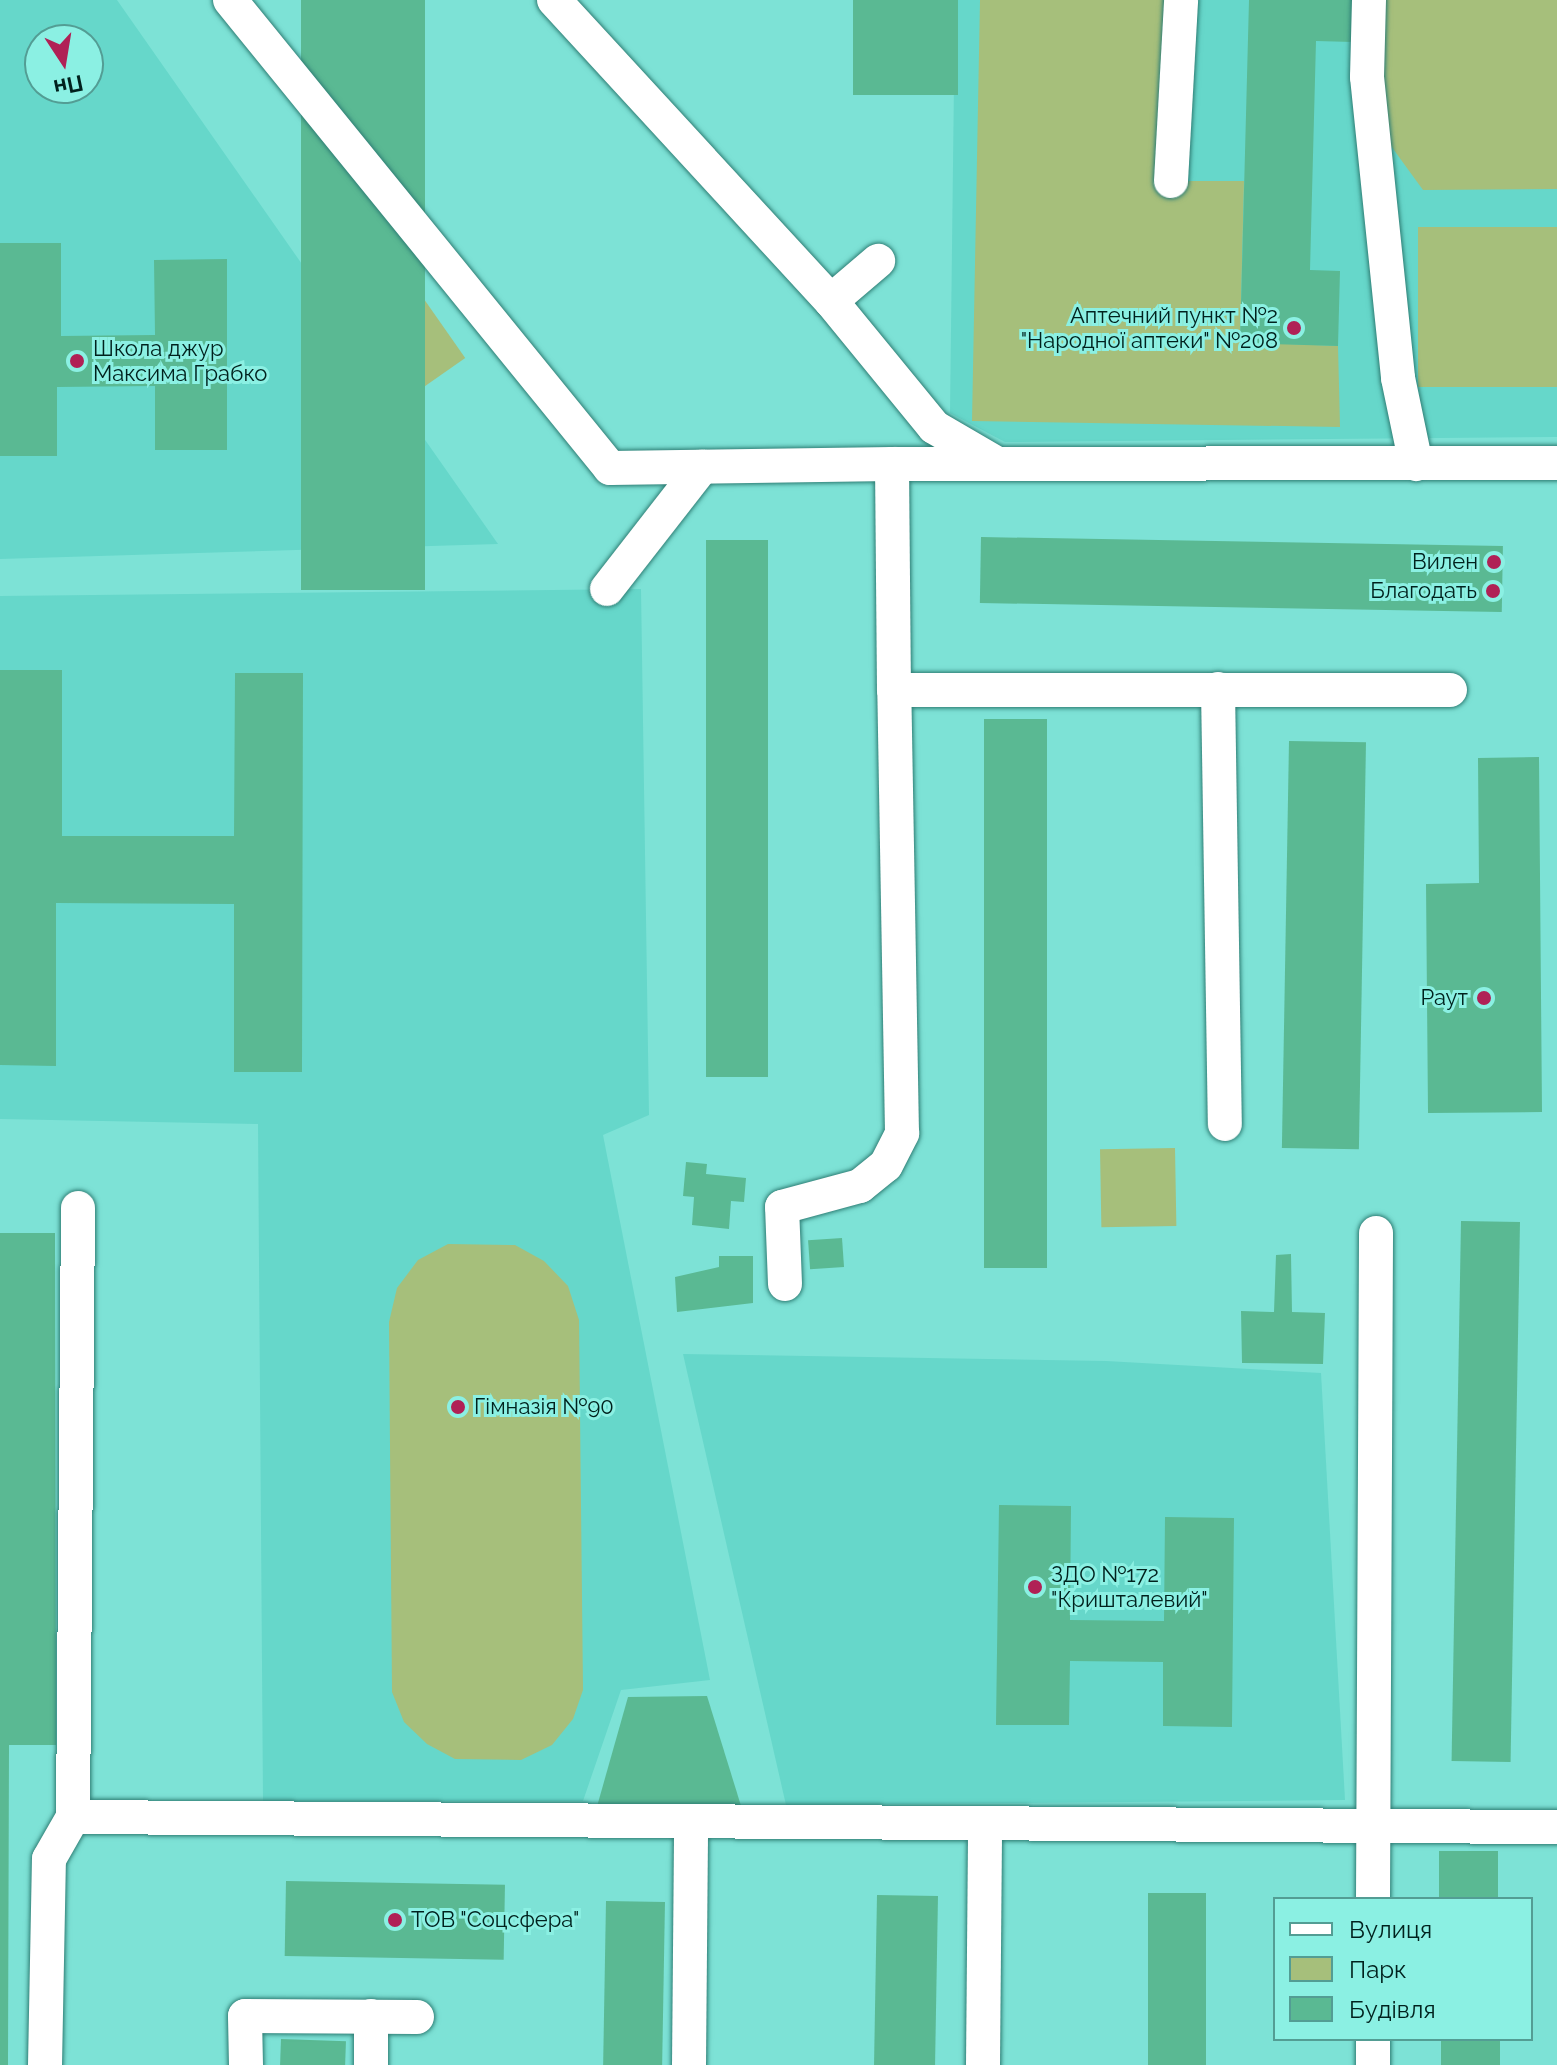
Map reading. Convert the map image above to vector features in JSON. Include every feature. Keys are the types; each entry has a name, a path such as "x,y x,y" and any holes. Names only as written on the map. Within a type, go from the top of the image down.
{"lane":[{"path":"230,0 610,468 892,464 1557,463"},
{"path":"554,0 831,301 934,427 1000,465"},
{"path":"1171,181 1181,0"},
{"path":"1369,0 1367,77 1398,378 1416,464"},
{"path":"831,301 878,261"},
{"path":"785,1284 782,1207 860,1186 886,1165 902,1133 892,464"},
{"path":"607,589 702,467"},
{"path":"1218,689 1225,1124"},
{"path":"894,690 1450,690"},
{"path":"45,2065 49,1859 73,1817 78,1208"},
{"path":"1373,1897 1376,1233"},
{"path":"73,1817 1557,1827"},
{"path":"689,2065 691,1822"},
{"path":"983,2065 985,1824"},
{"path":"246,2065 245,2016 417,2017"},
{"path":"371,2016 371,2065"},
{"path":"1373,2041 1373,2065"}],"shaded area":[{"path":"0,0 117,0 498,544 0,559"},
{"path":"955,0 1557,0 1557,437 1005,442 950,413"},
{"name":"Гімназія №90","path":"641,589 649,1115 603,1135 710,1680 621,1690 583,1801 263,1801 258,1124 0,1119 0,596"},
{"name":"ЗДО №172 \"Кришталевий\"","path":"683,1354 1106,1361 1321,1373 1345,1800 786,1805"}],"green space":[{"path":"980,0 1181,0 1171,181 1244,181 1240,342 1338,346 1340,427 972,421"},
{"path":"1382,0 1557,0 1557,189 1423,190 1383,135"},
{"path":"1418,227 1557,227 1557,387 1418,387"},
{"path":"405,272 465,358 420,390 360,304"},
{"path":"1175,1148 1176,1226 1101,1227 1100,1149"},
{"path":"448,1244 515,1245 544,1261 568,1286 579,1320 583,1690 573,1719 552,1745 521,1760 455,1759 427,1744 404,1722 392,1692 389,1322 397,1288 418,1260"}],"building":[{"path":"301,0 425,0 425,590 301,590"},
{"path":"853,0 958,0 958,95 853,95"},
{"path":"1249,0 1354,0 1353,42 1316,41 1310,270 1340,271 1338,346 1240,343"},
{"path":"0,243 61,243 61,336 155,335 154,260 227,259 227,450 155,450 155,386 57,387 57,456 0,456"},
{"path":"981,537 1503,546 1502,612 980,603"},
{"path":"706,540 768,540 768,1077 706,1077"},
{"path":"0,670 62,670 62,836 234,836 235,673 303,673 302,1072 234,1072 234,904 56,903 56,1066 0,1065"},
{"path":"984,719 1047,719 1047,1268 984,1268"},
{"path":"1289,741 1366,742 1359,1149 1282,1148"},
{"name":"Раут","path":"1539,757 1542,1112 1428,1113 1426,884 1479,883 1478,758"},
{"path":"686,1162 707,1164 706,1174 746,1178 744,1202 731,1201 729,1229 692,1225 694,1197 683,1196"},
{"path":"1461,1221 1520,1222 1511,1762 1452,1761"},
{"path":"0,1233 55,1233 56,1745 9,1745 8,2065 0,2065"},
{"path":"842,1238 844,1267 810,1269 808,1240"},
{"path":"1291,1254 1292,1312 1325,1313 1323,1364 1242,1363 1241,1311 1274,1312 1276,1255"},
{"path":"719,1256 753,1256 753,1303 677,1312 675,1277 719,1267"},
{"name":"ЗДО №172 \"Кришталевий\"","path":"999,1505 1071,1506 1070,1620 1164,1621 1165,1517 1234,1518 1232,1727 1163,1726 1163,1662 1070,1661 1069,1725 996,1725"},
{"path":"707,1696 742,1809 596,1810 628,1697"},
{"path":"1439,1851 1498,1851 1498,1897 1439,1897"},
{"name":"ТОВ \"Соцсфера\"","path":"286,1881 505,1885 504,1960 285,1956"},
{"path":"1148,1893 1206,1893 1206,2065 1148,2065"},
{"path":"877,1895 938,1896 935,2065 874,2065"},
{"path":"606,1901 665,1902 662,2065 603,2065"},
{"path":"281,2039 346,2041 345,2065 280,2065"},
{"path":"1441,2041 1500,2041 1500,2065 1441,2065"}],"place":[{"name":"Аптечний пункт №2 \"Народної аптеки\" №208","path":"1294,328"},
{"name":"Школа джур Максима Грабко","path":"77,361"},
{"name":"Вилен","path":"1494,562"},
{"name":"Благодать","path":"1493,591"},
{"name":"Раут","path":"1484,998"},
{"name":"Гімназія №90","path":"458,1407"},
{"name":"ЗДО №172 \"Кришталевий\"","path":"1035,1587"},
{"name":"ТОВ \"Соцсфера\"","path":"395,1920"}]}
